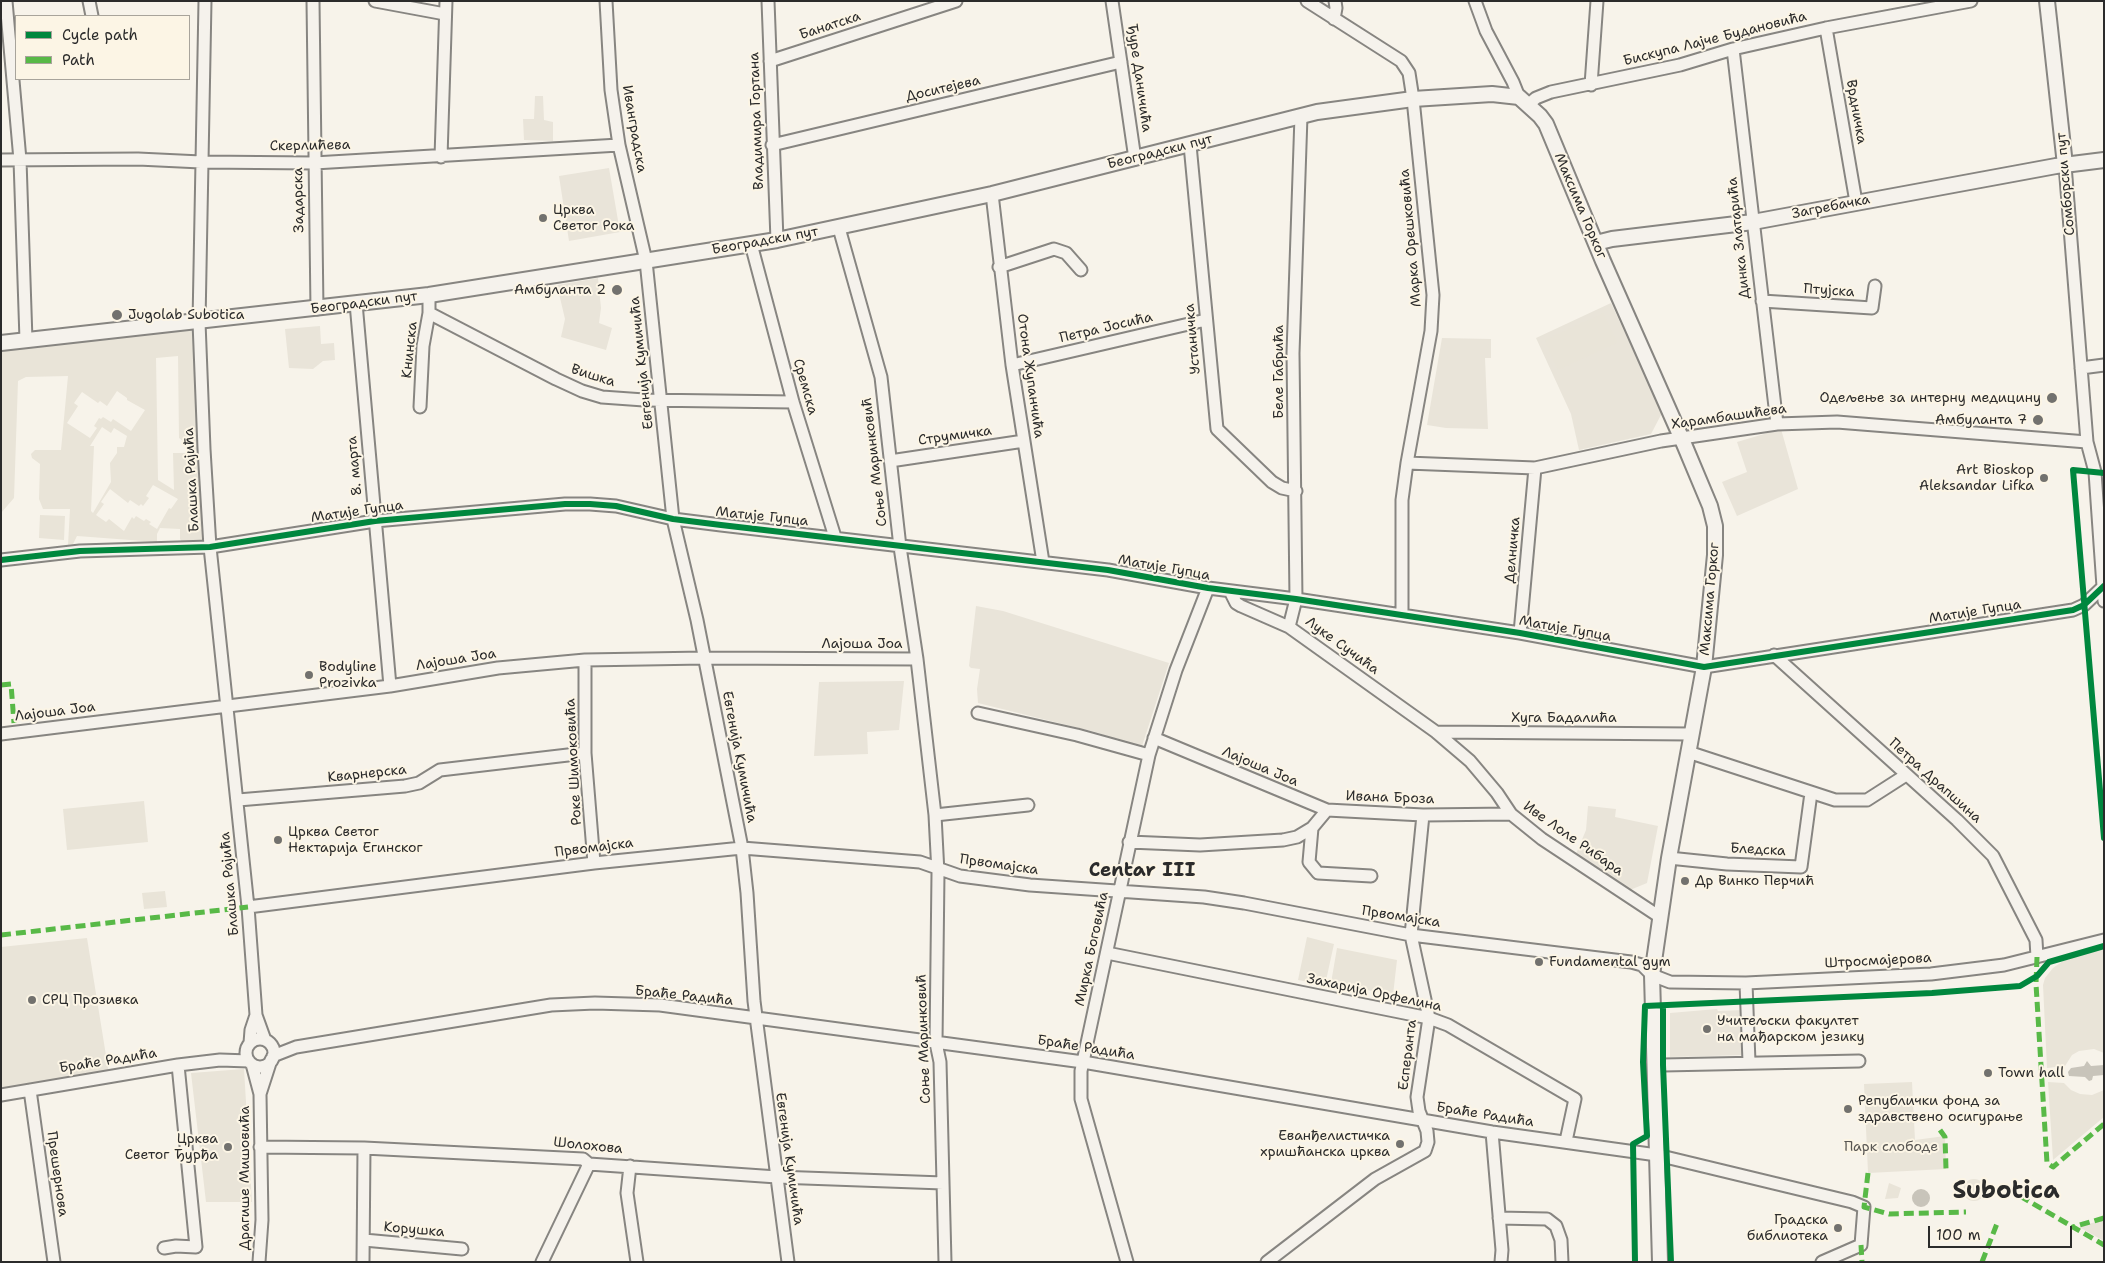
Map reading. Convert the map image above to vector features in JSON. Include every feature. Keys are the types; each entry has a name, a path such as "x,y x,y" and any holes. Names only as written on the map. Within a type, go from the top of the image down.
{"main road":[{"name":"Сомборски пут","path":"2047,1 2066,165"},
{"name":"Београдски пут","path":"1,343 429,295 777,240 992,194 1301,116 1349,106 1413,99 1492,94 1524,101"},
{"name":"Максима Горког","path":"1524,101 1546,124 1682,439 1710,506 1715,526 1715,555 1704,667 1660,917 1652,975 1660,1262"},
{"name":"Загребачка","path":"1596,243 1612,239 1753,222 1856,202 2104,160"}],"street":[{"path":"6,1 20,160 26,340"},
{"path":"90,1 92,15"},
{"name":"Блашка Рајића","path":"205,1 200,322 210,547 226,706 238,800 256,1015 268,1042 272,1058"},
{"name":"Задарска","path":"313,1 316,308"},
{"path":"375,1 445,14"},
{"path":"441,157 446,1"},
{"name":"Иванградска","path":"606,1 611,90 619,145 646,260"},
{"name":"Владимира Гортана","path":"768,1 777,240"},
{"name":"Банатска","path":"770,61 956,1"},
{"name":"Ђуре Даничића","path":"1112,1 1136,159"},
{"name":"Марка Орешковића","path":"1307,1 1401,61 1409,73 1433,295 1431,332 1402,500 1402,615"},
{"path":"1334,19 1335,1"},
{"path":"1475,1 1486,31 1524,101"},
{"path":"1591,84 1597,1"},
{"name":"Бискупа Лајче Будановића","path":"1524,101 1551,92 1680,65 1733,49 1826,28 1971,1"},
{"name":"Врдничка","path":"1826,28 1856,202"},
{"name":"Динка Златарића","path":"1733,49 1777,424"},
{"name":"Доситејева","path":"772,145 1121,62"},
{"name":"Беле Габрића","path":"1289,627 1296,599 1293,353 1301,116"},
{"name":"Скерлићева","path":"1,160 138,159 201,162 314,162 441,157 619,145"},
{"name":"Устаничка","path":"1190,145 1217,429 1272,482 1282,488 1296,491"},
{"name":"Сомборски пут","path":"2066,165 2087,442 2100,478 2104,601"},
{"name":"Отона Жупанчића","path":"992,194 1012,365 1043,562"},
{"name":"Соње Маринковић","path":"839,228 881,377 900,547 918,660 935,815 938,868 936,1043 940,1062 945,1262"},
{"name":"Сремска","path":"751,244 794,402 835,537"},
{"path":"999,266 1054,249 1066,253 1080,270"},
{"name":"Евгенија Кумичића","path":"646,260 673,518 704,658 742,848 754,1001 788,1262"},
{"name":"Птујска","path":"1762,301 1872,308 1875,286"},
{"name":"Книнска","path":"420,407 423,346 429,313 429,295"},
{"name":"8. марта","path":"356,303 390,686"},
{"name":"Вишка","path":"429,313 582,391 619,400 794,402"},
{"name":"Петра Јосића","path":"1012,365 1206,320"},
{"path":"2081,368 2104,365"},
{"name":"Харамбашићева","path":"1407,463 1535,468 1661,441 1777,424 1837,422 2087,442"},
{"name":"Струмичка","path":"890,461 1024,441"},
{"name":"Делничка","path":"1520,634 1535,468"},
{"name":"Матије Гупца","path":"1,560 80,551 210,547 375,521 565,504 616,506 673,518 835,537 900,547 1108,570 1208,588 1296,599 1520,634 1704,667 2073,610 2084,605 2103,586"},
{"name":"Мирка Боговића","path":"1126,1262 1082,1100 1080,1085 1082,1062 1108,952 1129,842 1149,755 1176,670 1208,588"},
{"name":"Луке Сучића","path":"1230,591 1236,603 1289,627 1436,732"},
{"name":"Петра Драпшина","path":"1774,655 1957,820 1993,856 2036,940 2037,957"},
{"name":"Лајоша Јоа","path":"1,734 390,686 498,668 586,660 704,658 918,660"},
{"name":"Роке Шимоковића","path":"586,660 585,753 594,863"},
{"path":"978,713 1077,735 1149,755"},
{"name":"Хуга Бадалића","path":"1436,732 1691,734"},
{"name":"Иве Лоле Рибара","path":"1436,732 1470,761 1497,793 1511,814 1542,838 1660,917"},
{"name":"Лајоша Јоа","path":"1154,738 1327,810"},
{"path":"1688,752 1835,800 1867,800 1906,775"},
{"name":"Кварнерска","path":"238,800 405,786 419,783 440,770 585,753"},
{"name":"Бледска","path":"1670,858 1727,864 1801,867 1811,793"},
{"path":"935,815 1028,805"},
{"name":"Ивана Броза","path":"1129,842 1200,845 1266,842 1297,837 1312,828 1327,810 1423,815 1511,814"},
{"name":"Есперанта","path":"1267,1262 1375,1179 1425,1150 1428,1142 1427,1131 1418,1111 1417,1097 1429,1018 1412,935 1423,815"},
{"path":"1312,828 1309,862 1318,873 1371,876"},
{"name":"Првомајска","path":"248,907 594,863 742,848 920,862 960,876 1030,885 1204,897 1412,935 1631,962 1642,965 1652,975"},
{"name":"Штросмајерова","path":"1652,975 1670,982 1746,983 1930,974 2004,965 2104,940"},
{"name":"Захарија Орфелина","path":"1108,952 1429,1018 1448,1025 1575,1099 1566,1141"},
{"path":"1746,983 1749,1062"},
{"name":"Браће Радића","path":"1,1095 249,1054 264,1066 272,1058 296,1048 551,1005 594,1003 660,1005 757,1020 1082,1062 1492,1132 1656,1155 1852,1202 1864,1207 1860,1245 1822,1262"},
{"name":"Блашка Рајића","path":"249,1054 251,1030 256,1015"},
{"path":"249,1054 259,1039 268,1042"},
{"name":"Браће Радића","path":"268,1042 296,1048"},
{"name":"Драгише Мишовића","path":"249,1054 260,1094 262,1220 259,1262"},
{"name":"Драгише Мишовића","path":"260,1094 272,1058"},
{"path":"1663,1065 1859,1061"},
{"path":"164,1248 176,1246 196,1247 178,1065"},
{"name":"Прешернова","path":"30,1090 54,1262"},
{"path":"1492,1132 1501,1262"},
{"name":"Шолохова","path":"260,1148 364,1148 582,1159 589,1164 777,1177 943,1183"},
{"path":"363,1262 364,1148"},
{"path":"542,1262 589,1164"},
{"path":"630,1166 627,1194 637,1262"},
{"path":"1499,1218 1547,1218 1556,1226 1561,1240 1562,1262"},
{"name":"Корушка","path":"364,1240 462,1249"}],"shaded area":[{"path":"535,96 543,96 544,120 553,122 553,141 524,140 523,119 534,119"},
{"path":"609,168 620,232 569,241 559,176"},
{"path":"598,278 601,308 599,323 612,328 606,350 561,337 565,319 557,285"},
{"path":"1611,303 1662,413 1651,434 1579,450 1571,414 1536,338"},
{"path":"320,326 321,344 334,343 335,360 323,361 313,369 289,368 285,329"},
{"path":"1442,338 1491,339 1491,358 1485,358 1488,429 1446,428 1427,425"},
{"path":"1781,429 1798,489 1737,516 1722,482 1747,472 1737,442"},
{"path":"976,606 1003,611 1169,663 1142,746 1131,746 1099,733 978,703 977,689 980,669 969,666"},
{"path":"904,681 899,730 867,732 868,754 814,756 819,682"},
{"path":"1588,806 1616,809 1615,817 1658,826 1647,883 1630,890 1576,854 1586,830"},
{"name":"Учитељски факултет на мађарском језику","path":"1717,1009 1718,1011 1743,1010 1745,1055 1670,1057 1670,1013"},
{"path":"2087,1061 2091,1066 2104,1065 2104,1075 2093,1076 2092,1080 2089,1081 2085,1077 2069,1076 2068,1072 2071,1068 2084,1066"},
{"path":"1917,1189 1925,1189 1930,1194 1928,1205 1917,1207 1912,1202 1912,1194"}],"green space":[{"path":"1603,313 1617,343 1558,370 1545,340"},
{"path":"199,322 210,547 185,547 180,539 180,529 160,528 157,534 157,542 77,536 73,544 68,545 70,509 43,509 39,499 40,464 32,458 31,454 35,450 61,450 68,376 26,377 18,381 14,498 1,513 1,343","holes":["178,356 179,438 188,445 188,453 173,453 174,490 158,480 156,358","117,391 127,400 145,410 131,431 113,419 111,422 103,417 99,418 94,426 97,428 90,438 67,423 78,406 74,403 82,392 98,403 100,401 107,406","102,427 111,433 114,428 127,436 124,447 117,447 117,453 110,463 111,482 93,513 91,511 94,446 90,446","153,485 178,499 171,509 169,508 157,529 149,524 151,522 146,519 144,521 136,516 134,519 132,517 124,531 109,519 106,522 96,515 104,504 101,502 110,489 128,503 130,500 139,506 141,504 143,506 149,498 146,496"]},
{"path":"40,515 65,516 64,540 39,538"},
{"path":"144,801 148,842 67,850 63,809"},
{"path":"165,891 167,907 144,909 142,893"},
{"path":"1307,937 1334,944 1325,985 1298,980"},
{"path":"87,938 109,1074 1,1089 1,947"},
{"path":"1337,948 1397,960 1393,995 1331,983"},
{"path":"2104,948 2104,1053 2094,1049 2079,1051 2072,1055 2065,1066 2047,1068 2043,985 2045,978 2053,968 2063,961"},
{"path":"244,1069 252,1202 206,1202 191,1073"},
{"name":"Парк слободе","path":"1912,1082 1915,1140 1945,1136 1946,1169 1868,1173 1864,1084"},
{"path":"2048,1082 2064,1083 2071,1090 2080,1094 2092,1095 2104,1090 2104,1117 2053,1160"},
{"path":"1974,1179 1984,1186 1985,1190 1978,1200 1974,1201 1964,1194 1963,1190 1970,1180"},
{"path":"1889,1183 1901,1188 1898,1198 1885,1199"},
{"path":"2104,1220 2104,1241 2079,1227 2088,1224"}],"marked path":[{"path":"1,685 11,684 14,723"},
{"path":"1,935 248,907"},
{"path":"2037,957 2036,984 2047,1163 2053,1167 2104,1124"},
{"path":"1940,1130 1945,1137 1946,1169"},
{"path":"1868,1173 1864,1207 1889,1214 1966,1212"},
{"path":"2020,1196 2073,1227"},
{"path":"2104,1218 2073,1227 2104,1245"},
{"path":"1982,1262 1998,1221"},
{"path":"1861,1245 1862,1262"}],"cycle path":[{"path":"2104,473 2073,470 2104,838"},
{"path":"1,560 80,551 210,547 375,521 565,504 590,504 616,506 673,519 1108,570 1208,588 1296,599 1520,633 1704,667 2073,610 2084,605 2104,586"},
{"path":"1635,1262 1633,1144 1647,1136 1643,1062 1645,1006 1932,993 2020,986 2037,976 2049,962 2104,946"},
{"path":"1663,1006 1663,1065 1671,1262"}],"place":[{"name":"Црква Светог Рока","path":"543,218"},
{"name":"Амбуланта 2","path":"617,290"},
{"name":"Jugolab Subotica","path":"117,315"},
{"name":"Одељење за интерну медицину","path":"2052,398"},
{"name":"Амбуланта 7","path":"2038,420"},
{"name":"Art Bioskop Aleksandar Lifka","path":"2044,478"},
{"name":"Bodyline Prozivka","path":"309,675"},
{"name":"Црква Светог Нектарија Егинског","path":"278,840"},
{"name":"Др Винко Перчић","path":"1685,881"},
{"name":"Fundamental gym","path":"1539,962"},
{"name":"СРЦ Прозивка","path":"32,1000"},
{"name":"Учитељски факултет на мађарском језику","path":"1707,1029"},
{"name":"Town hall","path":"1988,1073"},
{"name":"Републички фонд за здравствено осигурање","path":"1848,1109"},
{"name":"Еванђелистичка хришћанска црква","path":"1400,1144"},
{"name":"Црква Светог Ђурђа","path":"228,1147"},
{"name":"Градска библиотека","path":"1838,1228"}],"district":[{"name":"Centar III","path":"1142,871"},
{"name":"Subotica","path":"2006,1192"}]}
